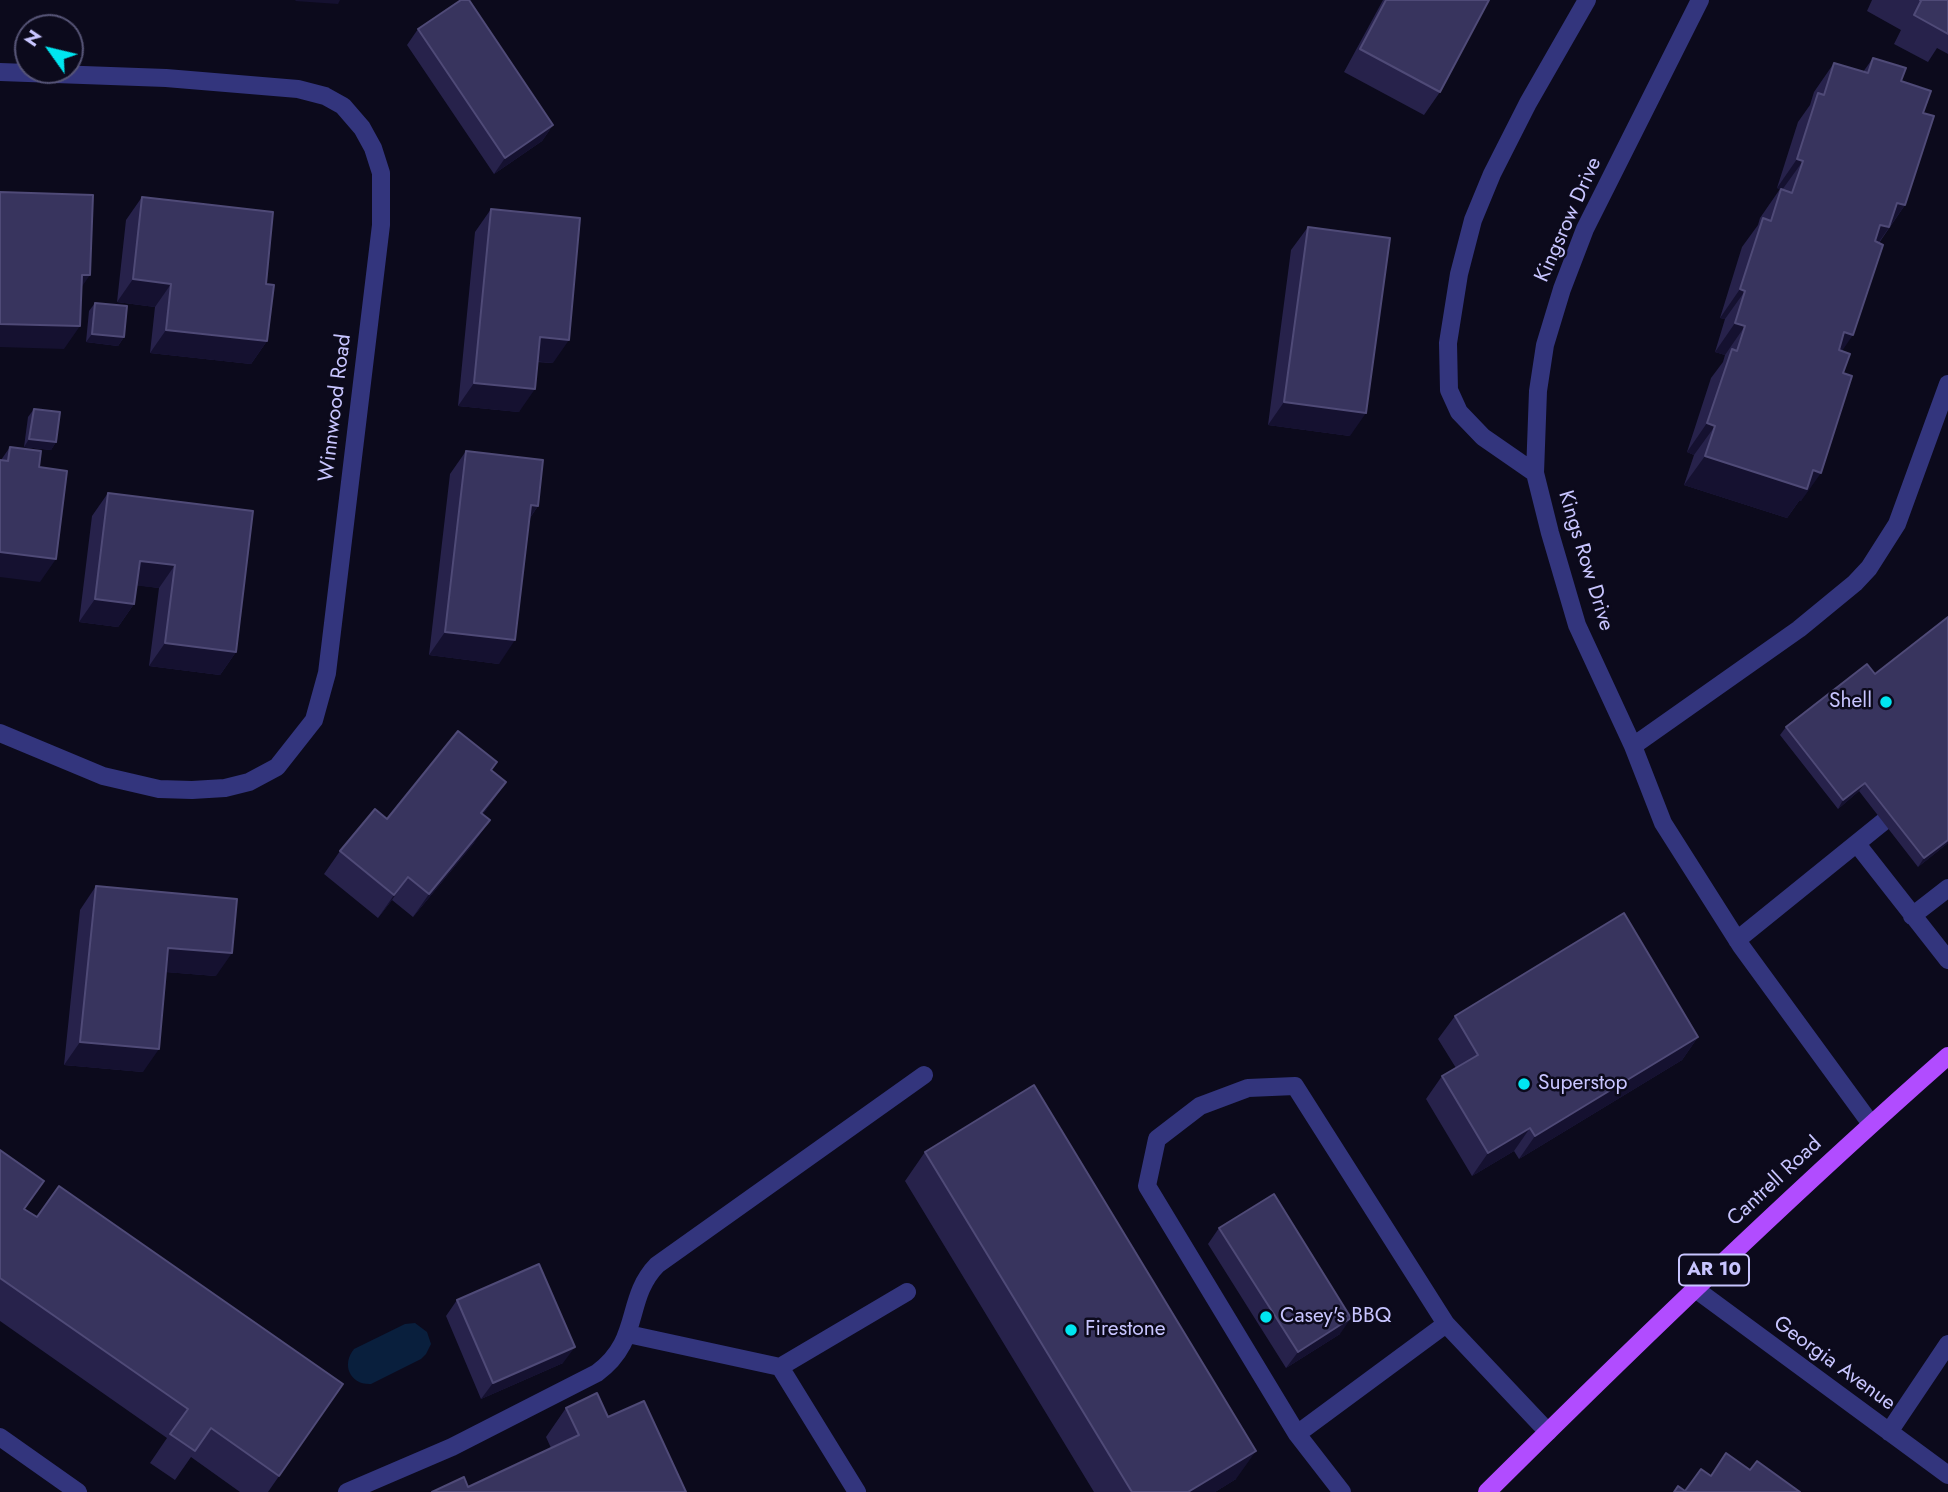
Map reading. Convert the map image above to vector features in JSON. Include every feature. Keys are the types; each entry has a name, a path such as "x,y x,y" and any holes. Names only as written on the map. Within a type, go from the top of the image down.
{"main road":[{"name":"Cantrell Road","path":"1487,1492 1694,1288 1948,1056"}],"street":[{"name":"Kings Row Drive","path":"1587,0 1522,115 1492,174 1473,220 1459,274 1448,344 1449,390 1459,412 1483,437 1535,474 1577,625 1633,746 1663,823 1737,940 1871,1124"},
{"name":"Kingsrow Drive","path":"1535,474 1538,391 1545,345 1562,289 1585,229 1700,0"},
{"name":"Winnwood Road","path":"0,72 166,78 298,89 325,96 343,106 362,128 373,148 381,173 381,225 327,673 314,720 277,767 249,782 225,788 192,790 159,789 103,776 0,733"},
{"path":"1633,746 1799,629 1855,583 1869,568 1897,524 1948,384"},
{"path":"1737,940 1883,822"},
{"path":"1857,844 1948,960"},
{"path":"1912,916 1948,888"},
{"path":"347,1492 452,1447 597,1373 619,1352 628,1334 646,1276 657,1265 924,1075"},
{"path":"1342,1492 1297,1434 1147,1186 1157,1139 1200,1106 1248,1088 1295,1086 1446,1324 1548,1432"},
{"name":"Georgia Avenue","path":"1694,1288 1948,1475"},
{"path":"628,1334 780,1367 908,1292"},
{"path":"1297,1434 1446,1324"},
{"path":"1889,1432 1948,1344"},
{"path":"780,1367 857,1492"},
{"path":"0,1437 78,1492"}],"water":[{"path":"415,1323 427,1332 431,1344 421,1359 371,1384 353,1378 348,1361 354,1349 405,1324"}],"building":[{"path":"461,0 469,0 553,125 505,158 418,29"},
{"path":"1386,0 1489,0 1440,92 1360,49"},
{"path":"1920,0 1948,0 1948,34 1914,15"},
{"path":"1873,58 1906,68 1901,81 1931,91 1923,113 1934,116 1905,205 1897,203 1889,227 1880,225 1875,241 1883,245 1853,335 1844,332 1839,350 1850,354 1843,373 1852,376 1821,473 1813,470 1807,489 1705,456 1715,426 1707,423 1732,349 1737,351 1745,326 1735,323 1745,291 1740,289 1763,218 1771,221 1781,189 1792,193 1803,161 1797,159 1818,93 1824,95 1834,63 1868,73"},
{"path":"0,192 93,195 90,275 82,275 80,326 0,324"},
{"path":"142,197 273,212 266,284 274,285 267,341 166,330 171,284 133,279"},
{"path":"491,209 580,218 569,340 540,337 535,389 474,383"},
{"path":"1308,227 1390,238 1366,413 1284,402"},
{"path":"95,303 127,306 124,337 92,334"},
{"path":"34,409 60,412 56,442 29,439"},
{"path":"10,447 41,451 39,467 67,471 56,559 0,552 0,460 8,461"},
{"path":"466,451 543,460 538,506 531,505 515,640 445,632"},
{"path":"108,493 253,511 236,652 165,643 175,565 140,561 134,604 95,599"},
{"name":"Shell","path":"1948,617 1948,840 1924,858 1865,783 1843,800 1786,727 1867,664 1875,674"},
{"path":"458,731 497,762 491,770 506,782 481,813 490,820 429,894 408,877 394,895 340,851 375,809 387,819"},
{"path":"96,886 237,899 232,953 168,948 159,1049 80,1042"},
{"path":"1624,913 1698,1037 1535,1136 1530,1128 1488,1153 1442,1076 1478,1055 1455,1016"},
{"name":"Firestone","path":"1034,1085 1256,1451 1188,1492 1132,1492 925,1152"},
{"path":"0,1150 44,1181 24,1209 37,1217 59,1186 343,1384 279,1476 211,1428 195,1451 170,1434 188,1409 0,1278"},
{"path":"1274,1194 1351,1318 1298,1352 1219,1228"},
{"path":"539,1264 575,1347 493,1383 457,1300"},
{"path":"597,1393 608,1417 644,1401 686,1492 432,1492 464,1477 468,1487 579,1435 566,1408"},
{"path":"1726,1453 1750,1470 1757,1461 1800,1492 1674,1492 1678,1486 1685,1491 1701,1469 1711,1476"}],"place":[{"name":"Shell","path":"1886,702"},
{"name":"Superstop","path":"1524,1084"},
{"name":"Casey's BBQ","path":"1266,1317"},
{"name":"Firestone","path":"1071,1330"}]}
